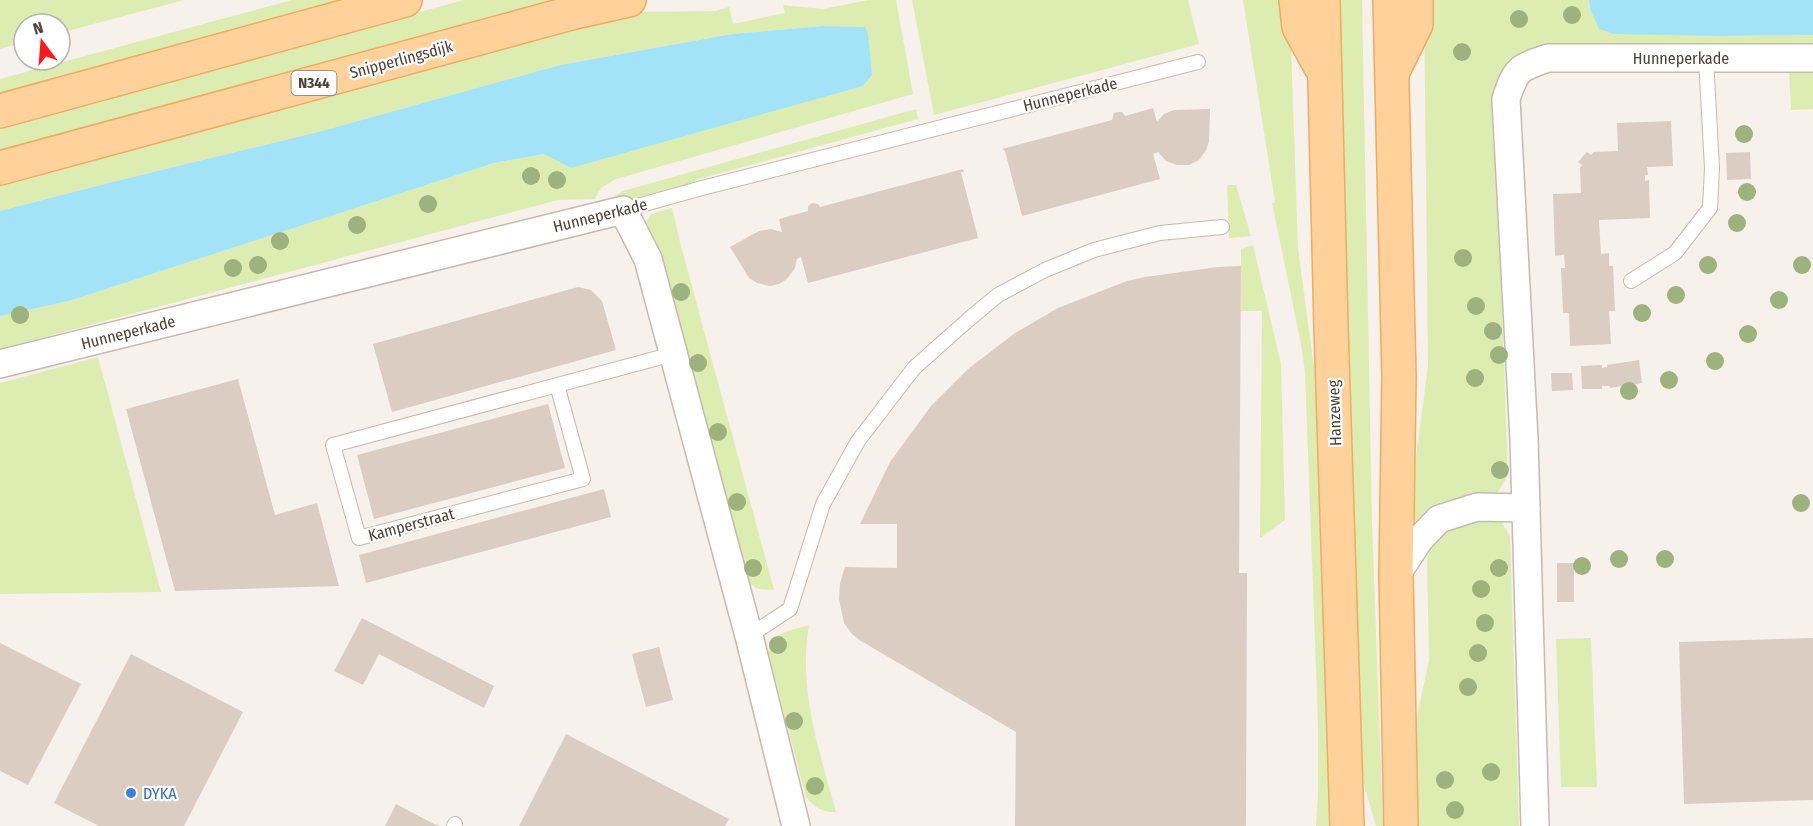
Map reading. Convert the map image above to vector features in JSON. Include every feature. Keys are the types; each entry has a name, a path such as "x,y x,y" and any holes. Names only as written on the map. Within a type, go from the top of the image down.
{"main road":[{"path":"0,111 405,0"},
{"name":"Snipperlingsdijk","path":"0,168 560,16 629,0"},
{"path":"1296,0 1299,27 1323,71"},
{"name":"Hanzeweg","path":"1323,0 1323,71 1347,826"},
{"path":"1390,0 1399,377 1396,575 1401,826"},
{"path":"1392,74 1416,24 1416,0"}],"street":[{"name":"Hunneperkade","path":"1526,508 1506,99 1514,77 1523,67 1548,58 1813,58"},
{"name":"Hunneperkade","path":"0,364 623,210"},
{"path":"623,210 648,260 750,636 796,826"},
{"path":"1396,575 1419,540 1439,519 1477,507 1526,508 1535,826"}],"lane":[{"path":"1632,281 1675,253 1710,208 1712,168 1706,58"},
{"name":"Hunneperkade","path":"623,210 1198,62"},
{"path":"750,636 790,609 823,504 858,441 914,368 969,320 998,295 1045,270 1094,250 1160,233 1222,226"},
{"name":"Kamperstraat","path":"557,385 583,479 359,538 333,446 557,385 673,354"}],"green space":[{"path":"0,0 184,0 72,30 72,12 12,12 12,46 0,49"},
{"path":"292,0 347,0 0,94 0,79 26,72 72,72 72,60"},
{"path":"464,0 565,0 0,152 0,126"},
{"path":"869,0 896,0 913,94 616,179 601,188 595,199 558,200 0,349 0,316 69,301 494,163 544,154 571,168 865,27 823,26 732,34 560,65 322,131 0,211 0,184 636,12 716,11 729,7 733,24 785,13 783,5 823,9"},
{"path":"912,0 1188,0 1199,44 934,115"},
{"path":"1243,0 1286,0 1290,19 1298,248 1318,397 1332,826 1316,826 1318,723 1305,372 1272,203 1275,202"},
{"path":"1335,0 1362,0 1372,523 1383,826 1376,826 1358,764"},
{"path":"1424,0 1589,0 1590,9 1722,36 1813,35 1813,48 1513,60 1494,88 1508,475 1498,492 1486,497 1454,499 1432,505 1413,524 1416,457 1428,366"},
{"path":"1789,67 1813,67 1813,109 1791,110"},
{"path":"916,109 918,119 695,180 695,183 607,205 613,197 623,191"},
{"path":"1227,185 1236,185 1251,236 1229,238"},
{"path":"672,208 774,590 758,589 749,583 662,267 642,230 651,214"},
{"path":"1253,245 1281,364 1285,520 1260,538 1262,311 1241,311 1241,249"},
{"path":"98,357 161,592 0,594 0,383"},
{"path":"1490,517 1502,523 1510,536 1519,826 1416,826 1413,735 1429,660 1427,561 1431,543 1444,530"},
{"path":"809,625 806,649 808,696 817,743 836,812 819,809 806,797 768,652 770,645 778,636"},
{"path":"1591,638 1597,787 1561,787 1556,639"}],"water":[{"path":"1589,0 1813,0 1813,35 1614,34 1599,29 1590,9"},
{"path":"823,26 865,27 868,34 872,75 863,86 571,168 544,154 494,163 69,301 0,316 0,211 322,131 560,65 732,34"}],"building":[{"path":"1153,108 1157,122 1164,114 1174,110 1210,109 1209,142 1199,160 1189,165 1177,165 1166,161 1158,152 1153,154 1160,179 1022,216 1005,151 1002,149 1112,120 1114,113 1122,112 1125,116"},
{"path":"1671,121 1673,166 1647,167 1648,175 1645,175 1645,181 1649,180 1650,218 1599,220 1601,254 1609,253 1609,266 1613,266 1615,311 1609,311 1611,344 1570,346 1569,313 1563,313 1561,268 1565,268 1564,255 1555,256 1553,194 1581,193 1580,168 1582,165 1578,162 1587,152 1591,155 1594,152 1618,151 1617,123"},
{"path":"1750,152 1751,179 1727,180 1726,153"},
{"path":"963,169 964,172 961,172 978,238 808,283 801,257 797,259 795,268 787,279 770,286 757,283 749,278 730,247 759,231 771,229 782,232 779,219 808,211 808,206 812,203 820,207"},
{"path":"1241,266 1239,573 1247,573 1246,826 1015,826 1016,732 861,641 844,623 839,599 840,583 845,567 897,568 897,524 860,524 890,462 931,406 968,369 1015,333 1058,308 1127,281 1218,267"},
{"path":"578,287 591,290 602,301 616,350 392,412 373,344"},
{"path":"1639,360 1642,383 1610,388 1610,386 1602,386 1602,389 1582,389 1581,366 1602,365 1602,368 1607,365"},
{"path":"1551,373 1572,373 1573,390 1552,391"},
{"path":"238,379 275,515 317,503 339,586 175,591 126,409"},
{"path":"548,404 565,468 374,519 357,455"},
{"path":"604,489 611,517 366,583 359,555"},
{"path":"1557,563 1574,563 1574,602 1557,602"},
{"path":"362,618 494,686 484,708 379,654 363,685 334,671"},
{"path":"1813,638 1813,800 1684,804 1679,642"},
{"path":"0,643 81,684 28,785 0,771"},
{"path":"659,647 673,700 646,707 632,654"},
{"path":"131,654 243,712 184,826 99,826 54,803"},
{"path":"566,734 729,819 725,826 519,826"},
{"path":"396,804 434,824 440,826 385,826"}],"place":[{"name":"DYKA","path":"131,793"}]}
